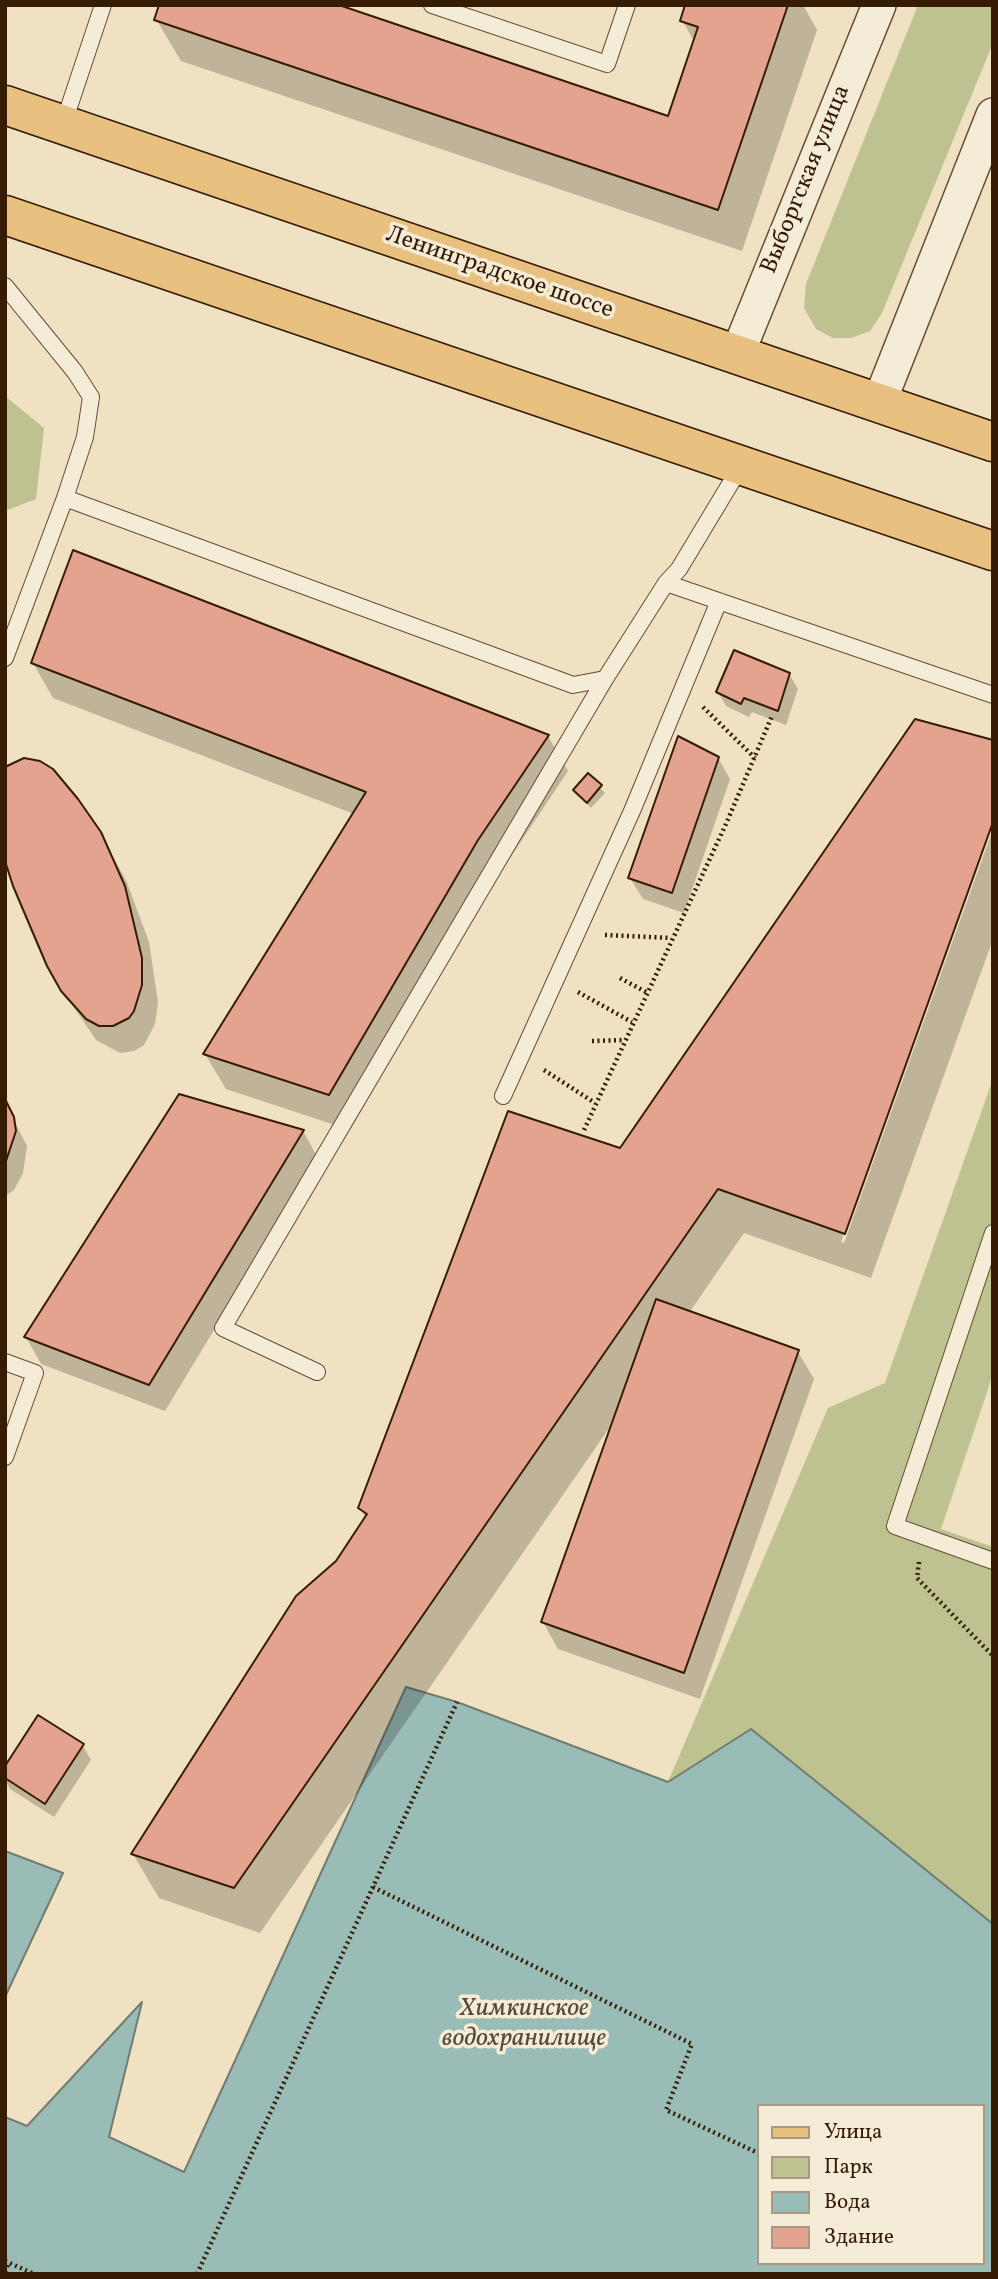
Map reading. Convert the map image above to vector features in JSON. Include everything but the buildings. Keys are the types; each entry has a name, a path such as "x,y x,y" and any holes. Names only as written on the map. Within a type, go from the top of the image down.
{"main road":[{"name":"Ленинградское шоссе","path":"5,105 993,442"},
{"path":"5,215 993,551"}],"street":[{"name":"Выборгская улица","path":"737,355 878,5"},
{"path":"879,403 993,115"}],"lane":[{"path":"62,125 103,5"},
{"path":"432,5 607,64 627,5"},
{"path":"5,286 91,397 85,437 65,498 5,658"},
{"path":"317,1372 223,1328 605,679 666,583 679,569 741,466"},
{"path":"65,498 573,685 605,679"},
{"path":"666,583 993,695"},
{"path":"503,1096 632,811 719,601"},
{"path":"993,1233 895,1526 993,1561"},
{"path":"5,1362 35,1373 5,1457"}],"path":[{"path":"701,706 755,758"},
{"path":"584,1130 772,716"},
{"path":"603,934 671,938"},
{"path":"620,978 646,992"},
{"path":"567,985 632,1023"},
{"path":"592,1041 624,1040"},
{"path":"533,1063 595,1103"},
{"path":"922,1535 916,1578 993,1656"},
{"path":"197,2274 457,1702"},
{"path":"373,1887 692,2044 666,2110 757,2153"},
{"path":"5,2272 7,2261 34,2274"}],"green space":[{"path":"918,5 993,5 993,43 882,313 870,331 851,338 833,338 816,329 804,308 806,284"},
{"path":"5,396 44,428 36,499 5,511"},
{"path":"993,1079 993,1374 941,1529 993,1547 993,1924 751,1729 668,1782 828,1408 885,1383"}],"water":[{"name":"Химкинское водохранилище","path":"406,1687 457,1702 668,1782 751,1729 993,1924 993,2274 5,2274 5,2117 27,2126 142,2002 109,2137 184,2172"},
{"path":"5,1851 63,1873 5,1997"}]}
